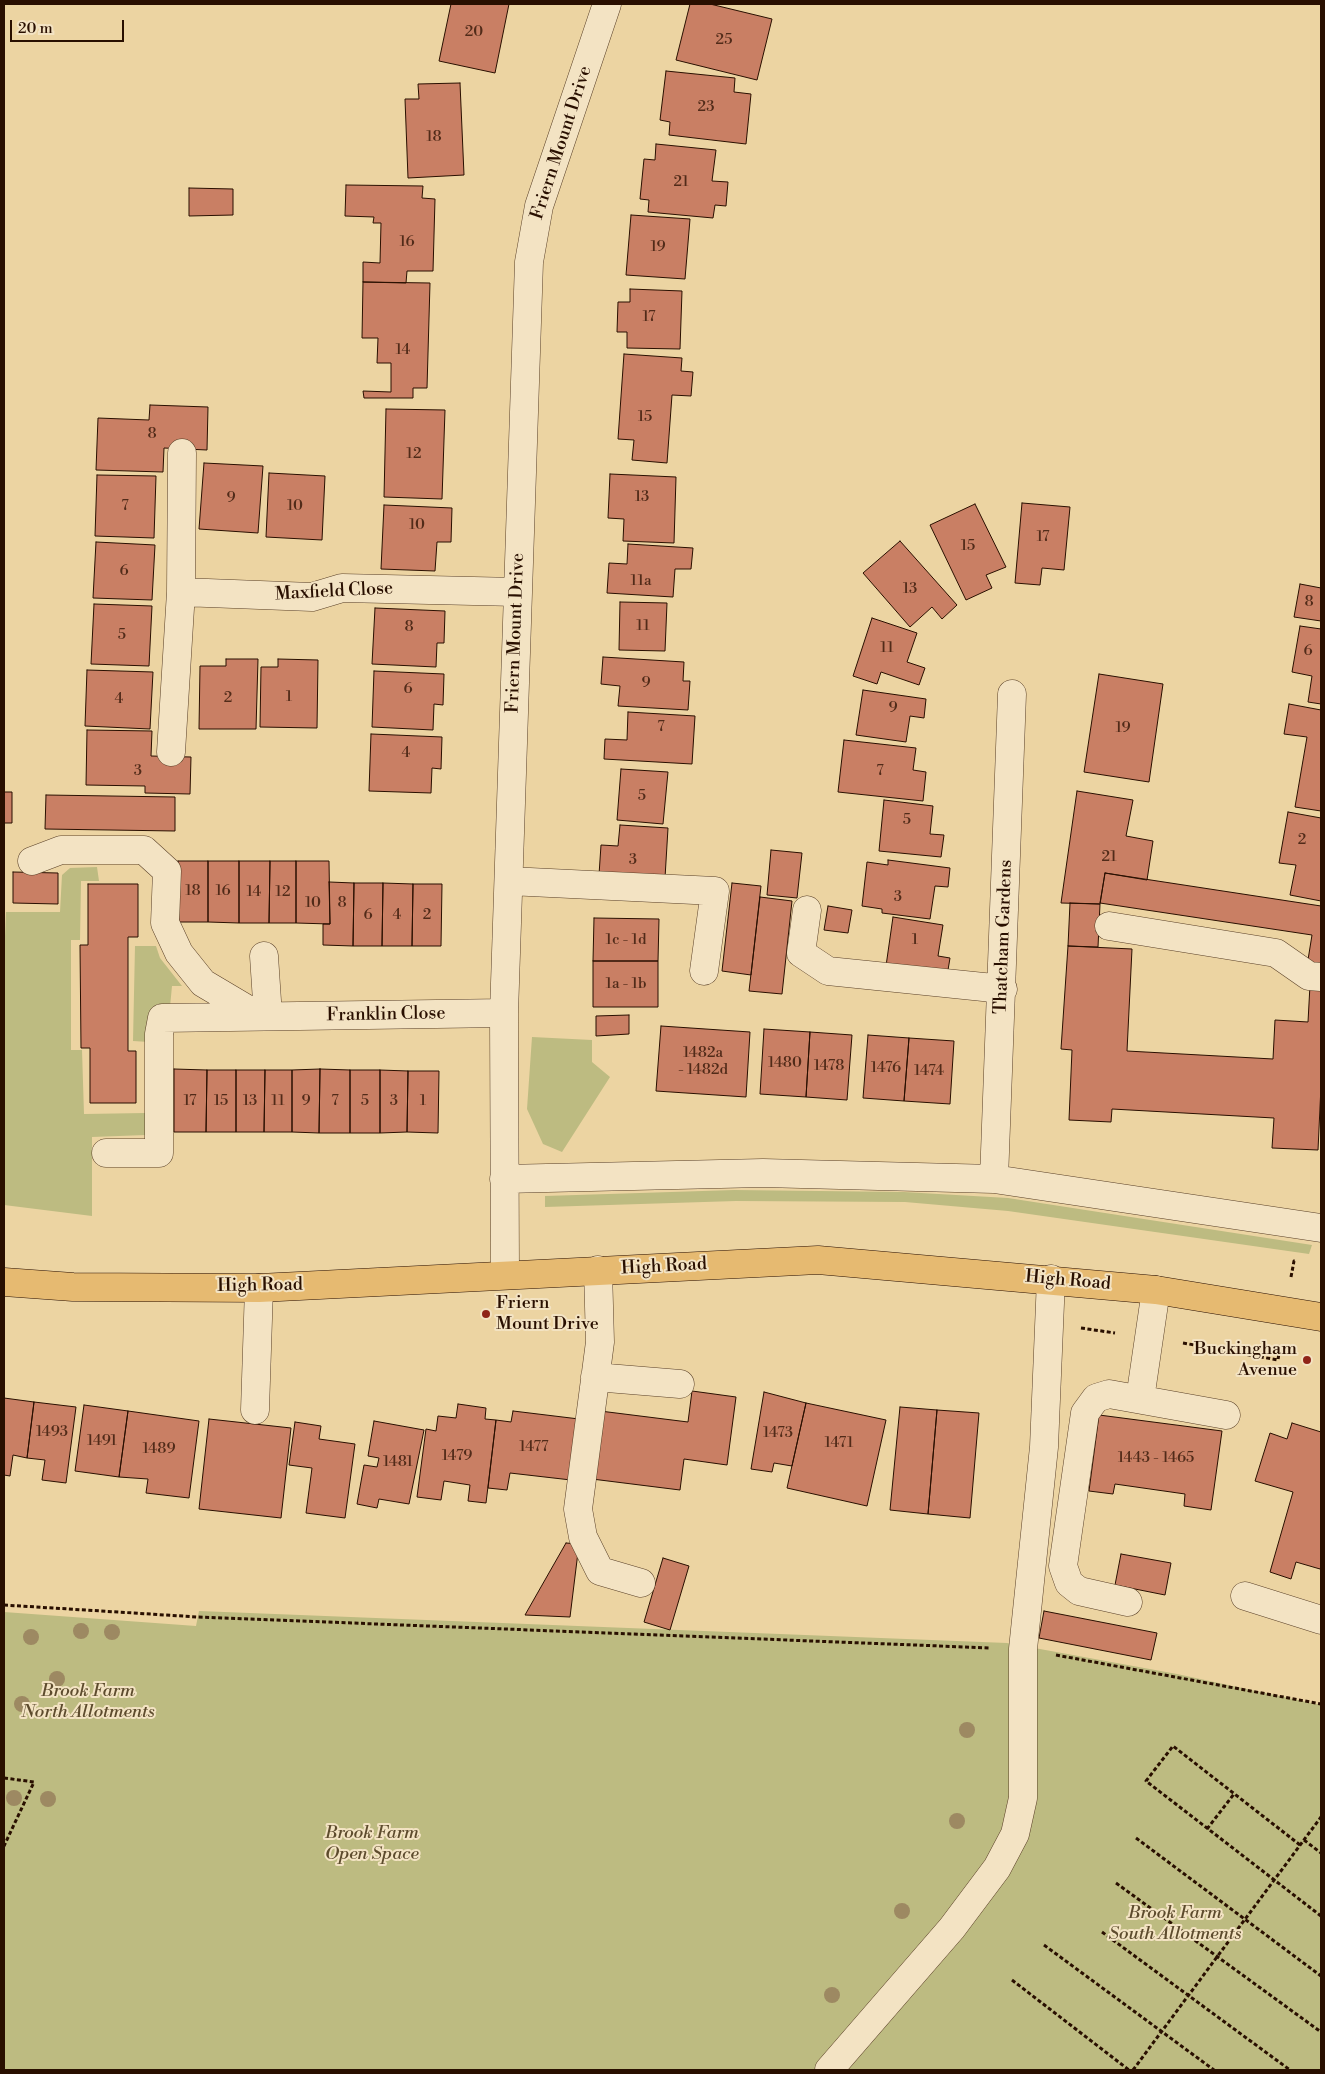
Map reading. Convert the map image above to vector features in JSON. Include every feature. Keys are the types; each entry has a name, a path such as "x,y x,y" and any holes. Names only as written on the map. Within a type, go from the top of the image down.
{"main road":[{"name":"High Road","path":"4,1282 73,1287 259,1288 505,1274 818,1260 1051,1279 1156,1290 1321,1317"}],"street":[{"name":"Friern Mount Drive","path":"505,1274 504,1013 529,262 539,206 607,4"},
{"path":"171,752 181,592 182,453"},
{"name":"Maxfield Close","path":"181,592 312,597 342,588 517,592"},
{"name":"Thatcham Gardens","path":"994,1179 1012,694"},
{"path":"32,860 62,850 144,850 167,871 165,923 179,953 203,983 262,1016 264,956"},
{"path":"509,881 715,891 704,971"},
{"path":"807,910 801,953 828,971 1002,989"},
{"path":"1109,926 1276,953 1309,976 1321,977"},
{"name":"Franklin Close","path":"106,1153 159,1153 159,1034 162,1018 504,1013"},
{"path":"504,1179 764,1173 994,1179 1321,1228"},
{"path":"598,1270 600,1342 578,1509 583,1537 600,1571 641,1583"},
{"path":"829,2070 952,1928 997,1868 1015,1834 1023,1798 1023,1649 1044,1447 1051,1279"},
{"path":"255,1410 259,1288"},
{"path":"1140,1399 1156,1290"},
{"path":"595,1377 680,1384"},
{"path":"1128,1602 1079,1591 1069,1583 1063,1566 1085,1413 1096,1398 1109,1394 1226,1415"},
{"path":"1245,1596 1321,1620"}],"path":[{"path":"1292,1272 1294,1261 1303,1262"},
{"path":"4,1604 198,1617 1023,1649 1321,1704"},
{"path":"1300,1845 1173,1746 1146,1781 1321,1916"},
{"path":"4,1778 34,1782 4,1846"},
{"path":"1207,1829 1234,1794"},
{"path":"1012,1980 1131,2070 1321,1817"},
{"path":"1136,1838 1321,1976"},
{"path":"1304,1840 1321,1853"},
{"path":"1116,1883 1321,2032"},
{"path":"1102,1932 1187,1997 1290,2070"},
{"path":"1044,1945 1214,2070"}],"green space":[{"path":"97,867 99,881 81,881 80,940 71,940 71,1050 82,1050 84,1114 145,1113 146,1135 92,1137 92,1216 4,1205 4,960 6,912 60,912 62,875 70,868"},
{"path":"135,946 156,946 160,958 182,986 172,986 170,1007 149,1042 133,1041"},
{"path":"532,1037 592,1040 592,1062 610,1077 562,1152 543,1144 527,1109"},
{"path":"734,1190 904,1192 1008,1198 1312,1245 1309,1254 1008,1211 905,1202 736,1201 545,1207 545,1196"},
{"name":"Brook Farm Open Space","path":"199,1611 1007,1643 1177,1674 1321,1705 1321,2070 4,2070 4,1612 196,1626"}],"building":[{"path":"451,4 509,4 495,73 439,61"},
{"path":"690,4 710,4 772,19 757,80 676,60"},
{"path":"666,71 735,78 734,92 751,94 746,144 669,135 670,122 660,120"},
{"path":"460,83 464,175 408,178 405,99 419,99 418,84"},
{"path":"656,144 716,150 712,181 728,182 726,206 715,205 713,218 648,212 649,200 640,199 644,159 655,160"},
{"path":"346,185 423,186 422,198 435,199 433,271 407,271 406,283 363,282 363,262 380,263 381,223 373,223 374,217 345,216"},
{"path":"189,188 233,189 233,215 189,216"},
{"path":"631,215 690,219 685,279 626,275"},
{"path":"363,282 430,283 427,388 413,388 413,398 364,398 363,391 391,392 391,363 377,363 378,338 362,338"},
{"path":"630,289 682,291 680,349 627,348 627,332 617,332 618,302 630,302"},
{"path":"624,354 682,358 681,371 693,372 691,396 672,395 667,463 632,460 634,440 618,439"},
{"path":"150,405 208,407 207,450 164,448 163,472 96,470 98,418 149,420"},
{"path":"386,409 445,410 442,499 384,497"},
{"path":"204,463 263,466 258,533 199,529"},
{"path":"269,473 325,476 322,540 266,537"},
{"path":"610,474 676,477 674,543 623,541 624,519 608,518"},
{"path":"97,475 156,476 154,538 95,536"},
{"path":"1022,503 1070,507 1064,570 1042,568 1040,585 1015,583"},
{"path":"975,504 1006,567 986,575 992,588 966,600 930,525"},
{"path":"384,505 452,508 451,542 437,542 435,571 381,569"},
{"path":"900,541 957,605 942,619 932,607 910,627 863,573"},
{"path":"96,542 155,545 152,600 93,598"},
{"path":"628,544 693,548 691,569 675,569 673,597 607,593 609,563 627,564"},
{"path":"1300,584 1321,588 1321,621 1294,617"},
{"path":"620,602 667,603 665,651 619,650"},
{"path":"94,604 152,606 149,666 91,664"},
{"path":"375,608 445,611 444,643 437,643 436,667 372,664"},
{"path":"872,618 917,633 907,662 925,668 919,685 881,672 877,684 853,676"},
{"path":"1300,626 1321,629 1321,704 1308,702 1312,676 1292,672"},
{"path":"603,657 684,662 683,681 690,681 688,710 618,706 620,686 601,684"},
{"path":"226,659 258,659 256,729 199,729 200,666 226,666"},
{"path":"278,659 318,660 317,728 260,727 261,667 278,667"},
{"path":"87,670 153,672 150,729 85,726"},
{"path":"374,671 444,674 443,705 434,704 433,730 372,727"},
{"path":"1099,674 1163,684 1149,782 1084,772"},
{"path":"863,690 926,699 924,718 910,716 906,742 856,735"},
{"path":"1289,704 1321,710 1321,811 1295,807 1307,737 1284,734"},
{"path":"628,712 695,716 692,764 604,759 605,739 627,740"},
{"path":"87,730 152,731 151,756 191,757 190,794 145,793 145,786 86,785"},
{"path":"371,734 442,737 441,769 432,768 431,793 369,791"},
{"path":"844,740 916,748 913,770 926,772 923,801 838,792"},
{"path":"621,769 668,772 663,824 617,820"},
{"path":"1077,791 1133,800 1126,836 1153,841 1147,880 1105,873 1100,904 1061,903"},
{"path":"4,792 12,792 12,823 4,823"},
{"path":"46,795 175,797 175,831 45,829"},
{"path":"884,800 933,806 930,834 944,835 941,857 879,851"},
{"path":"1288,812 1321,818 1321,901 1290,895 1296,865 1279,863"},
{"path":"620,825 668,828 665,878 599,875 601,845 618,846"},
{"path":"771,850 802,853 797,898 767,895"},
{"path":"888,860 950,868 948,887 935,886 930,919 882,913 882,909 862,906 867,862 888,865"},
{"path":"178,861 208,861 208,922 179,922"},
{"path":"208,861 239,861 239,923 208,922"},
{"path":"239,861 270,861 269,923 239,923"},
{"path":"270,861 296,861 296,923 269,923"},
{"path":"296,861 329,861 330,924 296,923"},
{"path":"13,872 58,873 58,904 13,903"},
{"path":"1105,873 1321,906 1321,968 1307,966 1312,935 1100,903"},
{"path":"329,882 354,883 353,946 323,945 323,924 330,924"},
{"path":"354,883 383,883 382,946 353,946"},
{"path":"383,883 413,884 412,946 382,946"},
{"path":"732,883 761,886 751,975 722,971"},
{"path":"88,884 138,884 138,937 128,937 128,1051 136,1051 136,1103 90,1103 90,1048 81,1048 80,945 88,945"},
{"path":"413,884 442,884 441,946 412,946"},
{"path":"760,897 792,901 782,994 749,991"},
{"path":"1070,903 1100,904 1098,947 1068,946"},
{"path":"828,906 852,910 848,933 824,930"},
{"path":"893,917 943,925 938,956 950,958 947,976 886,966"},
{"path":"594,918 659,919 658,961 593,961"},
{"path":"1068,946 1132,949 1127,1051 1273,1059 1275,1020 1308,1022 1310,985 1321,985 1321,1086 1318,1150 1272,1148 1274,1118 1112,1109 1111,1122 1069,1120 1072,1050 1061,1049"},
{"path":"593,961 658,961 658,1007 593,1007"},
{"path":"629,1015 629,1034 596,1036 596,1016"},
{"path":"661,1026 750,1032 746,1097 656,1091"},
{"path":"764,1029 810,1032 806,1097 760,1094"},
{"path":"810,1032 852,1035 847,1100 806,1097"},
{"path":"868,1035 909,1038 904,1101 863,1098"},
{"path":"909,1038 954,1041 950,1104 904,1101"},
{"path":"174,1069 207,1070 206,1132 174,1132"},
{"path":"320,1069 319,1133 292,1132 292,1070"},
{"path":"320,1069 350,1070 350,1133 319,1133"},
{"path":"207,1070 236,1070 236,1132 206,1132"},
{"path":"236,1070 265,1070 264,1132 236,1132"},
{"path":"265,1070 292,1070 292,1132 264,1132"},
{"path":"350,1070 380,1070 380,1133 350,1133"},
{"path":"380,1070 408,1071 407,1132 380,1133"},
{"path":"408,1071 439,1071 438,1133 407,1132"},
{"path":"692,1391 736,1397 727,1465 684,1459 680,1490 592,1479 600,1411 688,1422"},
{"path":"764,1392 806,1403 792,1466 774,1463 772,1472 751,1469"},
{"path":"4,1398 34,1402 27,1458 13,1455 10,1476 4,1475"},
{"path":"34,1402 76,1407 66,1483 42,1480 45,1460 27,1458"},
{"path":"806,1403 886,1420 867,1506 787,1488"},
{"path":"458,1404 486,1408 485,1419 496,1420 486,1503 468,1501 470,1485 444,1481 441,1500 417,1497 426,1429 436,1431 438,1416 456,1418"},
{"path":"84,1405 128,1411 119,1477 75,1471"},
{"path":"900,1407 937,1410 928,1514 890,1510"},
{"path":"937,1410 979,1413 970,1518 928,1514"},
{"path":"128,1411 199,1421 189,1498 146,1493 148,1479 119,1477"},
{"path":"513,1411 579,1419 571,1480 510,1473 507,1490 488,1488 496,1420 511,1422"},
{"path":"1099,1415 1222,1431 1211,1510 1184,1506 1185,1494 1115,1484 1113,1494 1089,1491"},
{"path":"209,1419 291,1428 281,1518 199,1509"},
{"path":"374,1421 424,1430 409,1504 379,1499 377,1508 357,1504 364,1465 377,1467 379,1458 368,1456"},
{"path":"295,1422 321,1426 319,1439 355,1444 345,1518 306,1513 312,1468 289,1465"},
{"path":"1292,1423 1321,1432 1321,1566 1320,1569 1296,1562 1291,1579 1270,1572 1293,1492 1255,1481 1270,1433 1287,1439"},
{"path":"566,1543 579,1544 570,1617 525,1615"},
{"path":"1121,1554 1171,1563 1165,1595 1115,1585"},
{"path":"663,1558 689,1566 670,1630 644,1622"},
{"path":"1044,1611 1157,1633 1151,1660 1039,1638"}],"place":[{"name":"Friern Mount Drive","path":"486,1314"},
{"name":"Buckingham Avenue","path":"1307,1360"}],"park label":[{"name":"Brook Farm North Allotments","path":"88,1702"},
{"name":"Brook Farm South Allotments","path":"1175,1924"}]}
